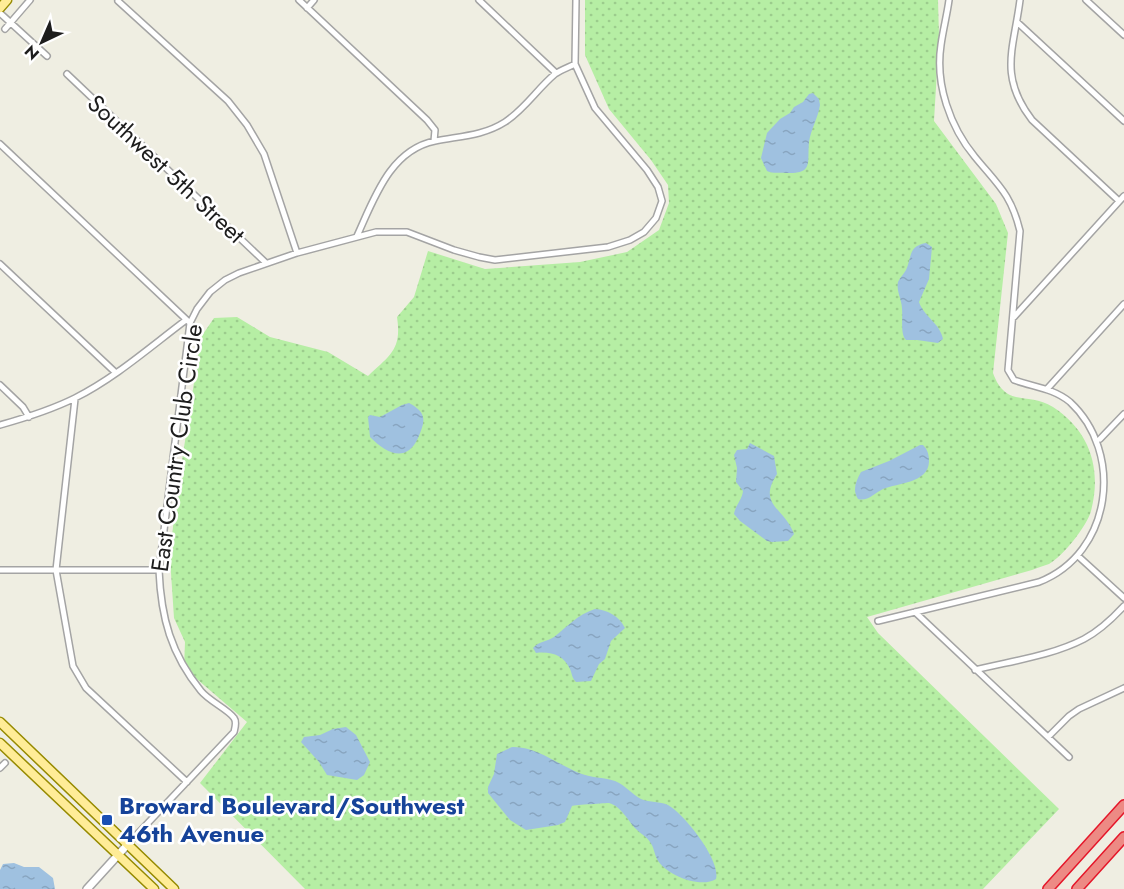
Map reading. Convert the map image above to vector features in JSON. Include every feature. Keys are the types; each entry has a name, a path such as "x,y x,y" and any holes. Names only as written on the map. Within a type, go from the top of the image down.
{"highway":[{"path":"1048,889 1124,804"},
{"path":"1077,889 1124,837"}],"main road":[{"path":"0,8 8,0"},
{"path":"0,722 174,889"},
{"path":"0,743 154,889"}],"street":[{"path":"5,29 30,0"},
{"path":"299,0 427,120 435,130 434,141"},
{"path":"307,8 314,0"},
{"path":"479,0 556,73"},
{"name":"East Country Club Circle","path":"187,782 234,732 236,724 234,718 204,695 176,655 160,601 159,570 188,322 210,292 225,280 266,263 357,236 389,231 407,232 454,250 495,260 608,248 644,232 656,218 662,201 658,187 647,170 596,108 576,64 576,0"},
{"path":"878,621 1039,582 1062,570 1095,534 1106,509 1110,481 1107,458 1100,439 1082,413 1070,402 1047,388 1019,382 1010,376 1008,370 1020,237 1015,210 1008,196 962,139 945,102 941,47 949,0"},
{"path":"1013,318 1122,198 1032,120 1017,96 1011,73 1010,48 1020,0"},
{"path":"1086,0 1124,35"},
{"path":"118,1 228,101 247,125 264,154 297,253"},
{"path":"0,13 47,56"},
{"path":"1017,22 1124,121"},
{"path":"357,236 386,176 396,162 421,146 434,141 484,133 506,122 524,107 556,73 576,64"},
{"name":"Southwest 5th Street","path":"67,74 266,263"},
{"path":"0,144 188,322 75,399 29,417 0,425"},
{"path":"0,264 116,373"},
{"path":"1047,388 1124,304"},
{"path":"0,385 23,406 29,417"},
{"path":"75,399 56,570 69,650 74,666 87,688 187,782 87,889"},
{"path":"1100,439 1124,414"},
{"path":"1077,556 1124,598"},
{"path":"0,570 159,570"},
{"path":"975,670 1062,648 1084,639 1101,628 1124,606"},
{"path":"915,612 1069,757"},
{"path":"1048,737 1079,709 1124,688"},
{"path":"0,768 5,763"}],"green space":[{"path":"585,0 938,0 939,36 934,121 996,204 1008,233 993,373 1004,391 1018,398 1044,402 1076,427 1090,452 1095,480 1089,517 1067,548 1049,564 867,617 878,633 1059,809 983,889 305,889 200,783 247,722 184,668 185,642 174,618 170,558 175,506 201,337 214,318 237,317 270,337 328,352 368,376 388,357 396,345 397,317 414,297 428,251 485,269 580,262 627,252 659,230 669,203 668,185 651,160 609,109 585,55"}],"water":[{"path":"813,93 819,99 820,105 810,137 807,166 801,172 795,173 767,171 761,158 767,133 780,119"},
{"path":"926,243 932,247 929,279 919,302 941,333 943,339 938,343 906,340 902,330 902,306 898,282 906,270 913,249"},
{"path":"409,403 422,414 423,423 418,438 408,451 396,453 389,451 370,437 368,417 370,415 380,417"},
{"path":"750,443 774,456 777,474 770,493 774,506 790,525 794,534 788,541 767,541 734,514 743,491 736,482 737,468 734,455 737,450 747,449"},
{"path":"920,445 925,447 929,457 924,474 911,481 883,489 868,498 858,499 855,489 861,472"},
{"path":"595,609 613,614 625,628 611,641 605,659 599,664 591,681 576,682 564,660 551,653 536,653 533,648 554,637 578,618"},
{"path":"346,727 356,735 370,762 364,775 357,780 327,775 301,742 304,737"},
{"path":"512,747 530,749 584,775 615,781 641,799 668,805 692,827 700,838 713,861 716,879 709,882 693,881 667,870 657,859 649,840 636,829 621,810 609,803 572,806 565,822 558,825 526,830 510,820 488,793 488,787 494,774 497,754"},
{"path":"14,863 24,867 39,867 53,878 55,889 0,889 0,870 3,864"}],"place":[{"name":"Broward Boulevard/Southwest 46th Avenue","path":"107,820"}]}
